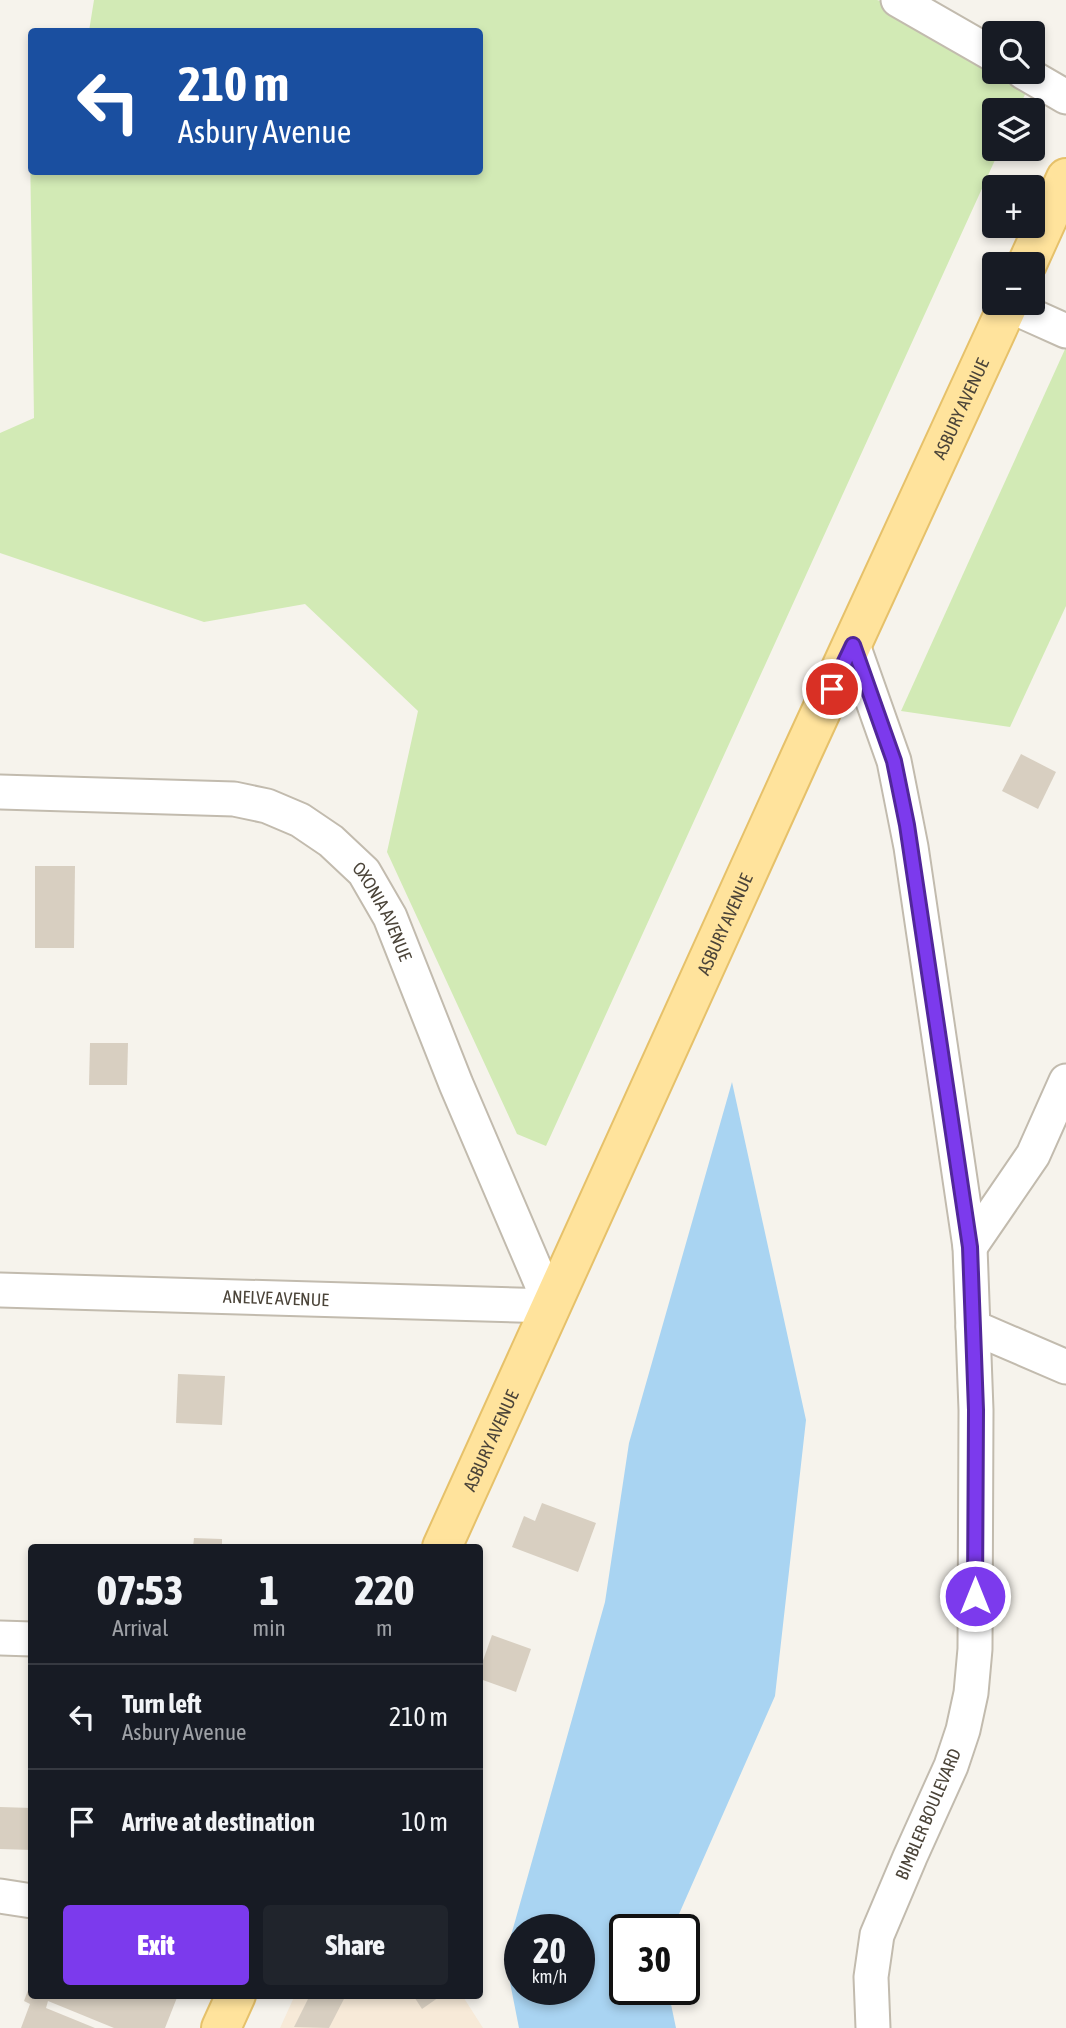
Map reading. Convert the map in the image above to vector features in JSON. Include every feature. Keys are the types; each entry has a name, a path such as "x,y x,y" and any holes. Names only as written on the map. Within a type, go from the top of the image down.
{"main road":[{"path":"1032,252 1066,178"},
{"name":"ASBURY AVENUE","path":"443,1544 1004,315"},
{"path":"221,2028 234,1999"}],"street":[{"path":"898,0 982,48"},
{"path":"1044,84 1066,97"},
{"path":"1032,315 1066,331"},
{"name":"BIMBLER BOULEVARD","path":"853,645 894,761 911,847 970,1247 976,1410 975,1649 971,1693 951,1766 877,1935 871,1977 873,2028"},
{"name":"OXONIA AVENUE","path":"0,792 233,799 268,806 300,820 331,841 364,872 390,917 456,1084 551,1306"},
{"path":"970,1247 1033,1155 1066,1081"},
{"name":"ANELVE AVENUE","path":"0,1290 551,1306"},
{"path":"974,1327 1066,1367"},
{"path":"0,1638 28,1639"},
{"path":"0,1896 28,1900"}],"shaded area":[{"path":"293,1999 465,1999 483,2028 280,2028"}],"green space":[{"path":"94,0 877,0 982,32 982,84 1030,84 1023,98 982,98 982,161 995,161 988,175 982,175 982,189 546,1146 517,1134 387,852 418,711 305,604 204,622 0,553 0,433 34,418 30,175 483,175 483,28 89,28"},
{"path":"1066,347 1066,606 1010,727 901,711"}],"water":[{"path":"732,1082 806,1420 775,1696 679,1914 609,1914 609,2005 671,2005 676,2028 519,2028 514,2005 595,2005 595,1914 517,1914 605,1602 629,1443"}],"building":[{"path":"1021,754 1056,772 1038,809 1002,791"},
{"path":"35,866 75,866 74,948 35,948"},
{"path":"90,1043 128,1043 127,1085 89,1085"},
{"path":"178,1374 225,1376 222,1425 176,1423"},
{"path":"542,1503 596,1523 578,1572 512,1547 524,1516 535,1521"},
{"path":"194,1538 222,1539 222,1544 193,1544"},
{"path":"492,1635 531,1649 516,1692 483,1680 483,1660"},
{"path":"0,1807 28,1808 28,1850 0,1849"},
{"path":"28,1990 28,1999 176,1999 165,2028 114,2028 48,2001 46,2008 95,2028 21,2028 30,2004 24,2001"},
{"path":"308,1999 344,1999 329,2028 294,2027"},
{"path":"416,1999 436,1999 422,2009"}],"route":[{"path":"832,689 853,645 894,761 911,847 970,1247 976,1410 975,1596"}]}
